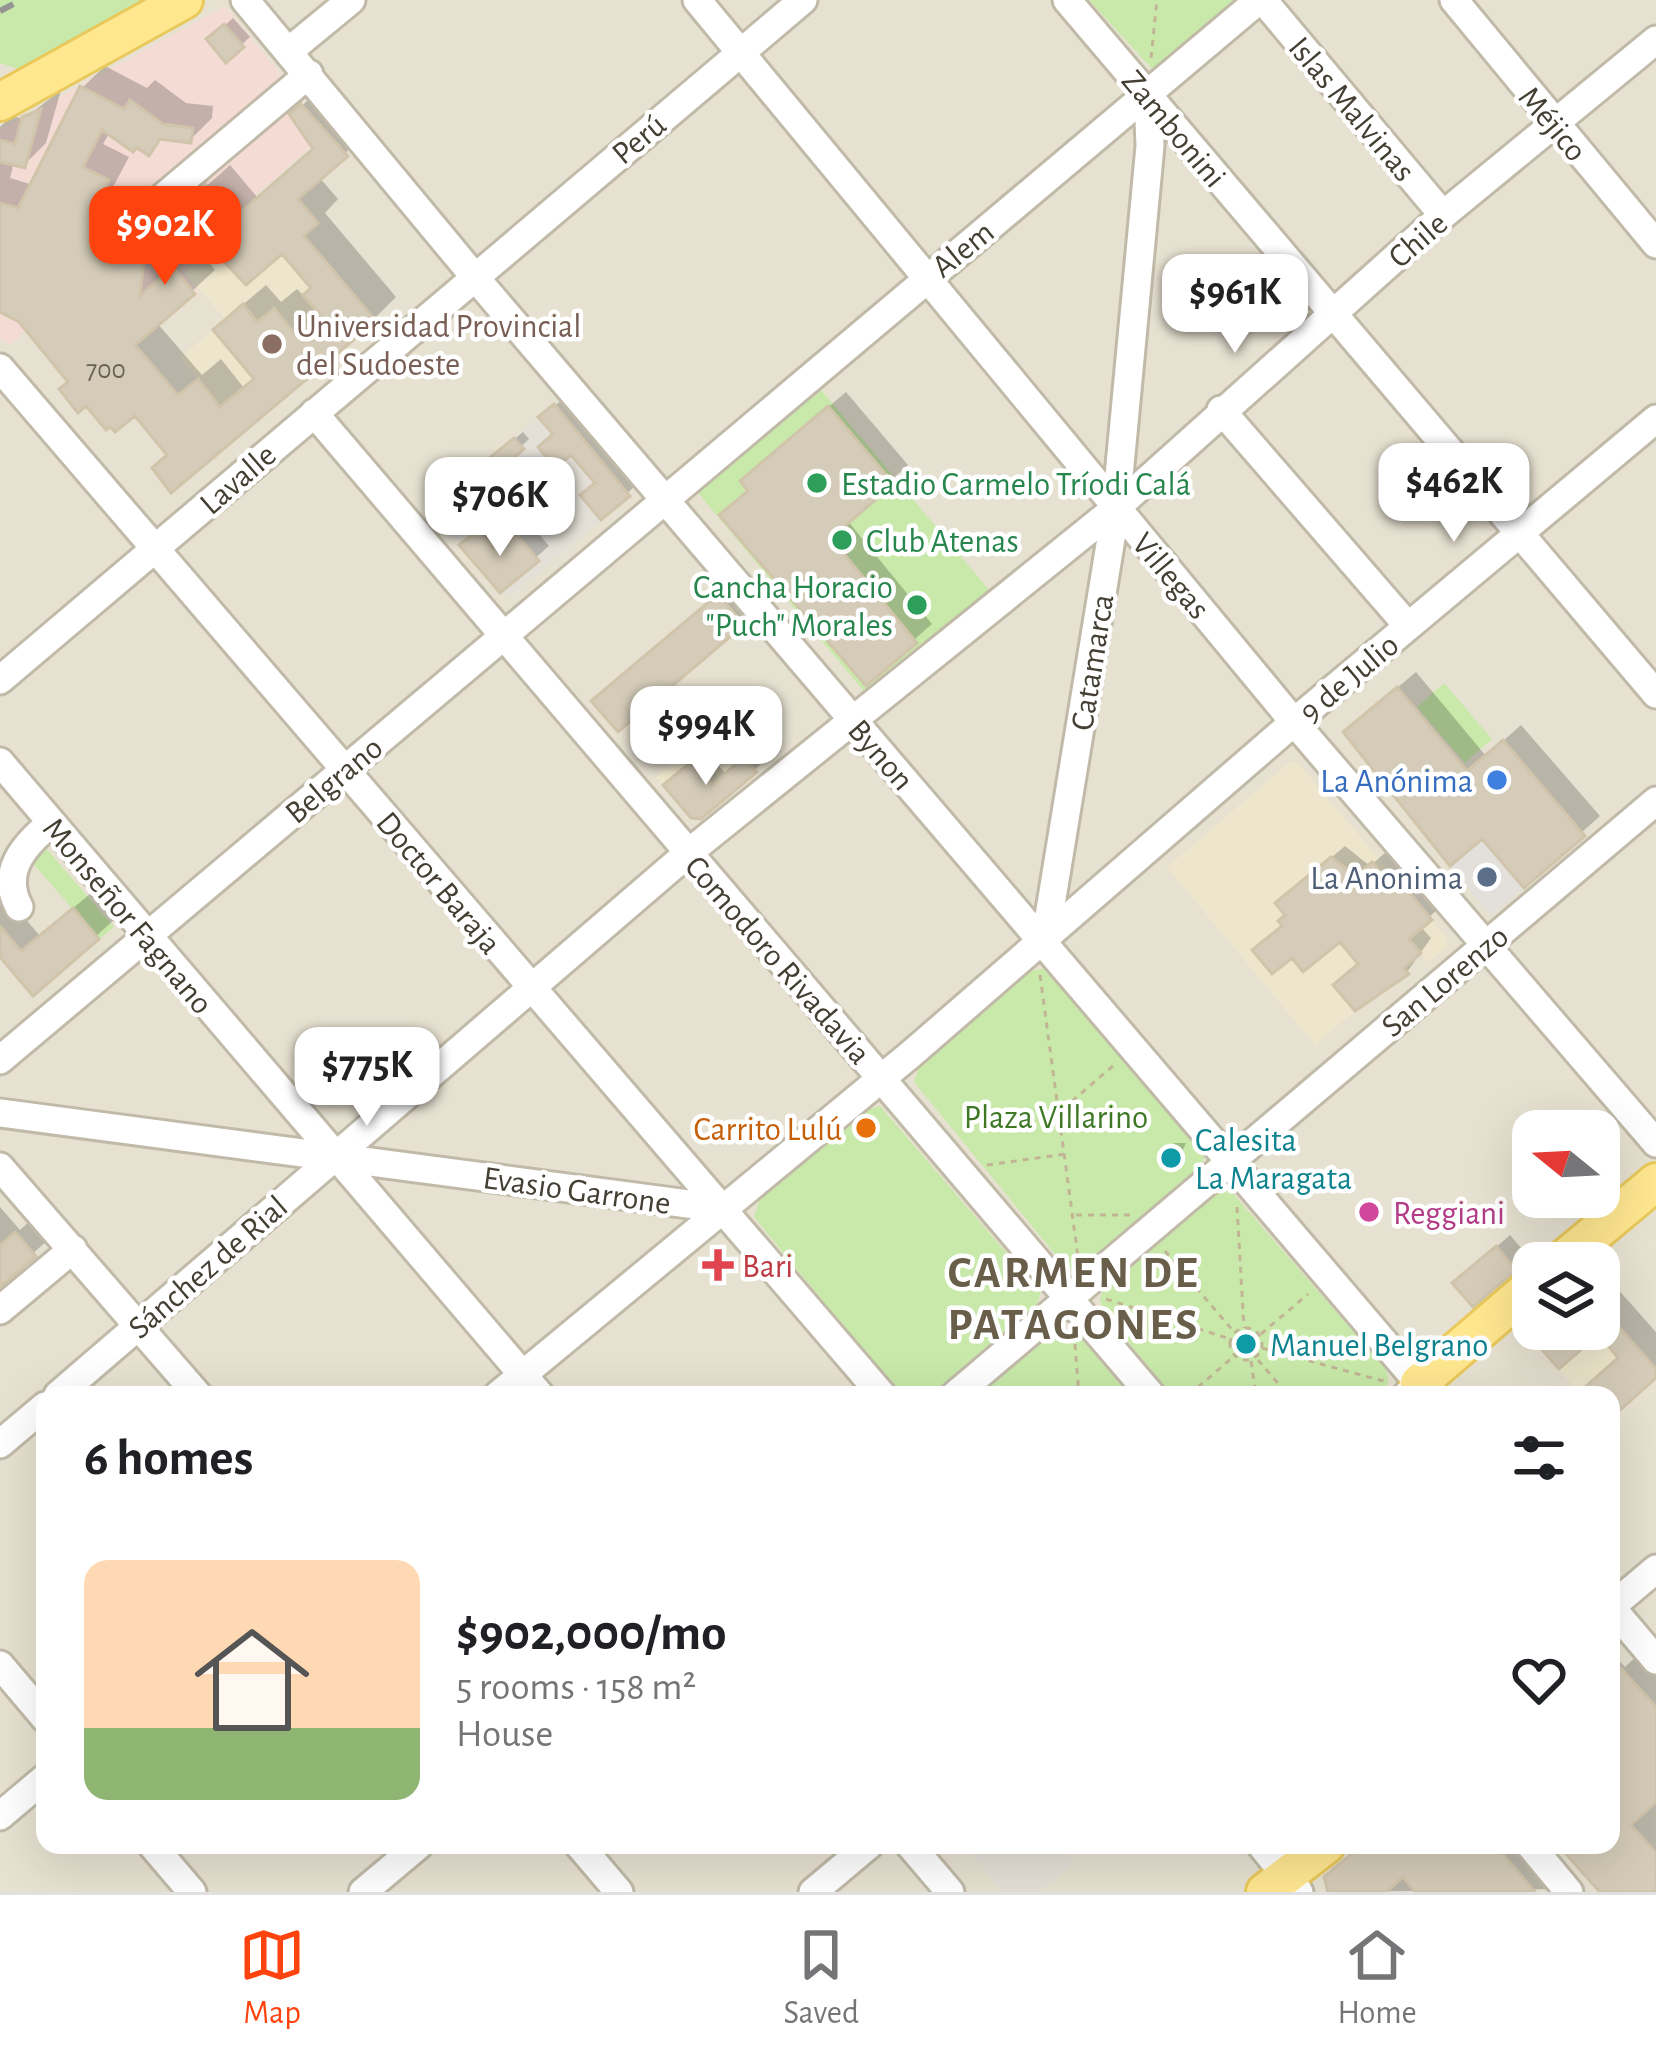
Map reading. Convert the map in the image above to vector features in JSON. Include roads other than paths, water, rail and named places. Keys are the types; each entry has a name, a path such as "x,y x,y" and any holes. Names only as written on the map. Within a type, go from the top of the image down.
{"main road":[{"path":"0,102 184,0"},
{"path":"1584,1242 1656,1181"},
{"path":"1415,1386 1512,1303"},
{"path":"1284,1887 1316,1854"}],"street":[{"name":"Bynon","path":"245,0 1042,954 1233,1161 1409,1386"},
{"path":"289,51 351,0"},
{"name":"Villegas","path":"697,0 1294,722 1656,1142"},
{"name":"Perú","path":"472,275 802,0"},
{"name":"Zambonini","path":"1067,0 1656,694"},
{"name":"Alem","path":"664,496 1260,0"},
{"name":"Islas Malvinas","path":"1260,0 1443,215"},
{"name":"Méjico","path":"1454,0 1656,244"},
{"name":"Chile","path":"852,721 1116,508 1443,215 1656,40"},
{"path":"149,209 309,74"},
{"name":"Catamarca","path":"1042,954 1116,508 1150,146 1148,96"},
{"name":"Lavalle","path":"0,680 472,275"},
{"name":"Doctor Baraja","path":"0,368 875,1386"},
{"path":"1221,410 1408,626"},
{"name":"Comodoro Rivadavia","path":"314,413 687,854 1074,1284 1144,1386"},
{"name":"9 de Julio","path":"531,1384 726,1209 1042,954 1294,722 1656,418"},
{"name":"Belgrano","path":"0,1060 664,496"},
{"name":"Sánchez de Rial","path":"69,1386 687,854 852,721"},
{"name":"Monseñor Fagnano","path":"0,762 531,1384"},
{"name":"San Lorenzo","path":"965,1386 1074,1284 1233,1161 1656,802"},
{"path":"19,907 11,896 10,870 26,844 51,823"},
{"name":"Evasio Garrone","path":"0,1113 726,1209"},
{"path":"0,1167 190,1386"},
{"path":"0,1310 73,1249"},
{"path":"0,1444 36,1414"},
{"path":"1620,1599 1656,1569"},
{"path":"1620,1618 1656,1660"},
{"path":"0,1665 36,1707"},
{"path":"0,1816 36,1786"},
{"path":"160,1854 192,1892"},
{"path":"363,1892 408,1854"},
{"path":"587,1854 619,1892"},
{"path":"813,1892 857,1854"},
{"path":"918,1854 950,1892"},
{"path":"1266,1854 1284,1887"},
{"path":"1537,1854 1569,1892"}],"railway":[{"path":"0,11 21,0"}],"place":[{"name":"Universidad Provincial del Sudoeste","path":"272,344"},
{"name":"Estadio Carmelo Tríodi Calá","path":"817,483"},
{"name":"Club Atenas","path":"842,540"},
{"name":"Cancha Horacio \"Puch\" Morales","path":"917,605"},
{"name":"La Anónima","path":"1497,780"},
{"name":"La Anonima","path":"1487,877"},
{"name":"Carrito Lulú","path":"866,1128"},
{"name":"Calesita La Maragata","path":"1171,1158"},
{"name":"Reggiani","path":"1369,1212"},
{"name":"Bari","path":"718,1265"},
{"name":"Manuel Belgrano","path":"1246,1344"}],"district":[{"name":"CARMEN DE PATAGONES","path":"1074,1297"}],"park label":[{"name":"Plaza Villarino","path":"1056,1116"}]}
